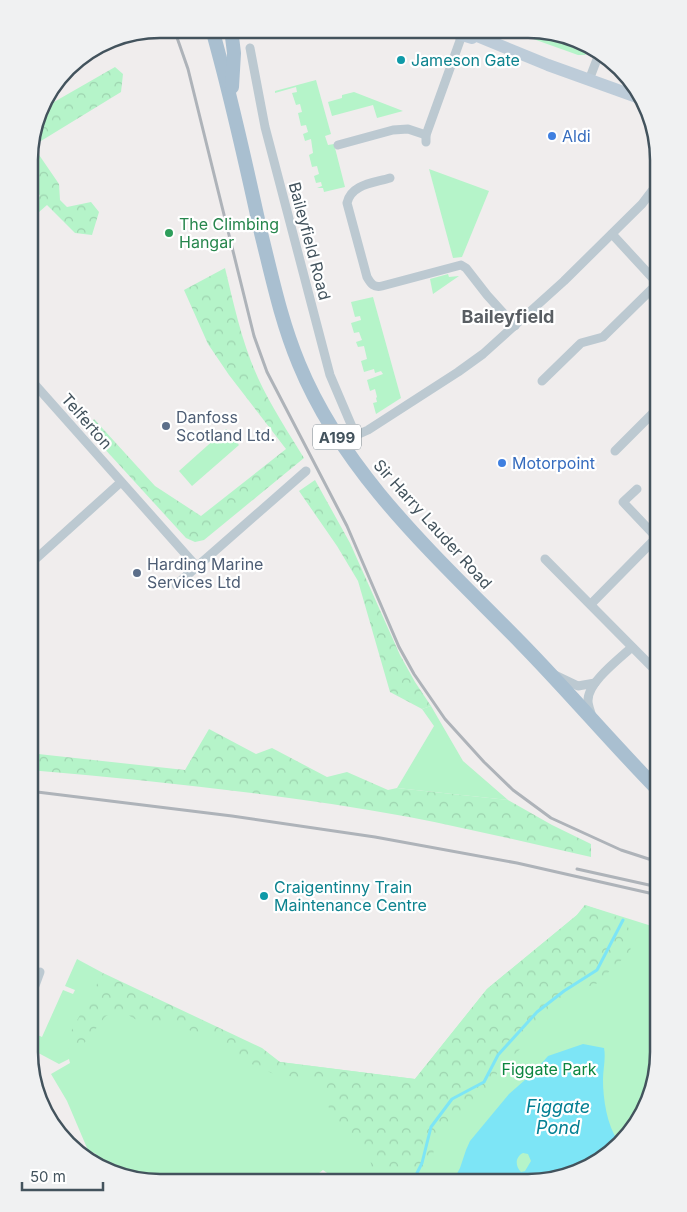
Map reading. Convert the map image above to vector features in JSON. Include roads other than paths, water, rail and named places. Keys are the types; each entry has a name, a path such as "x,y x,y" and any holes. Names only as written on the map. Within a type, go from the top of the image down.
{"main road":[{"name":"Sir Harry Lauder Road","path":"214,38 231,98 276,297 299,365 324,418 366,477 432,553 548,671 649,781"},
{"name":"A199","path":"222,38 231,98"},
{"name":"A199","path":"231,98 234,53 232,38"},
{"path":"477,38 630,94"}],"street":[{"path":"338,145 393,130 408,129 426,138 462,38"},
{"name":"Baileyfield Road","path":"250,48 265,127 330,375 353,429 359,434 368,430 470,364 515,326"},
{"path":"589,80 597,59"},
{"path":"390,178 360,186 348,196 347,203 366,277 371,284 377,287 382,286 461,265 466,268 515,326 612,234 650,194"},
{"path":"612,234 650,275"},
{"path":"542,381 580,343 602,337 650,292"},
{"name":"Telferton","path":"38,388 197,567"},
{"path":"615,451 650,416"},
{"path":"176,585 306,472"},
{"path":"38,556 121,482"},
{"path":"636,489 623,502 650,530"},
{"path":"591,604 650,545"},
{"path":"545,559 649,664"},
{"path":"592,720 588,700 590,691 595,683 632,647"},
{"path":"548,671 578,686 595,683"}],"water":[{"name":"Figgate Pond","path":"583,1044 604,1048 603,1080 605,1103 608,1120 615,1137 588,1158 574,1165 551,1172 527,1175 456,1175 470,1141 509,1094 534,1072 548,1056","holes":["523,1153 528,1154 531,1161 525,1171 521,1172 517,1162 520,1155"]}],"waterway":[{"path":"416,1175 422,1163 431,1127 452,1099 484,1082 498,1055 537,1012 564,991 597,970 623,920"}],"railway":[{"path":"177,38 188,69 254,336 267,372 347,526 399,647 414,674 445,719 484,762 513,790 551,818 621,850 649,859"},
{"path":"38,792 232,816 375,837 517,863 649,893"},
{"path":"577,869 649,885"}],"place":[{"name":"Jameson Gate","path":"401,60"},
{"name":"Aldi","path":"552,136"},
{"name":"The Climbing Hangar","path":"169,233"},
{"name":"Danfoss Scotland Ltd.","path":"166,426"},
{"name":"Motorpoint","path":"502,463"},
{"name":"Harding Marine Services Ltd","path":"137,573"},
{"name":"Craigentinny Train Maintenance Centre","path":"264,896"}],"district":[{"name":"Baileyfield","path":"508,316"}],"park label":[{"name":"Figgate Park","path":"549,1069"}]}
